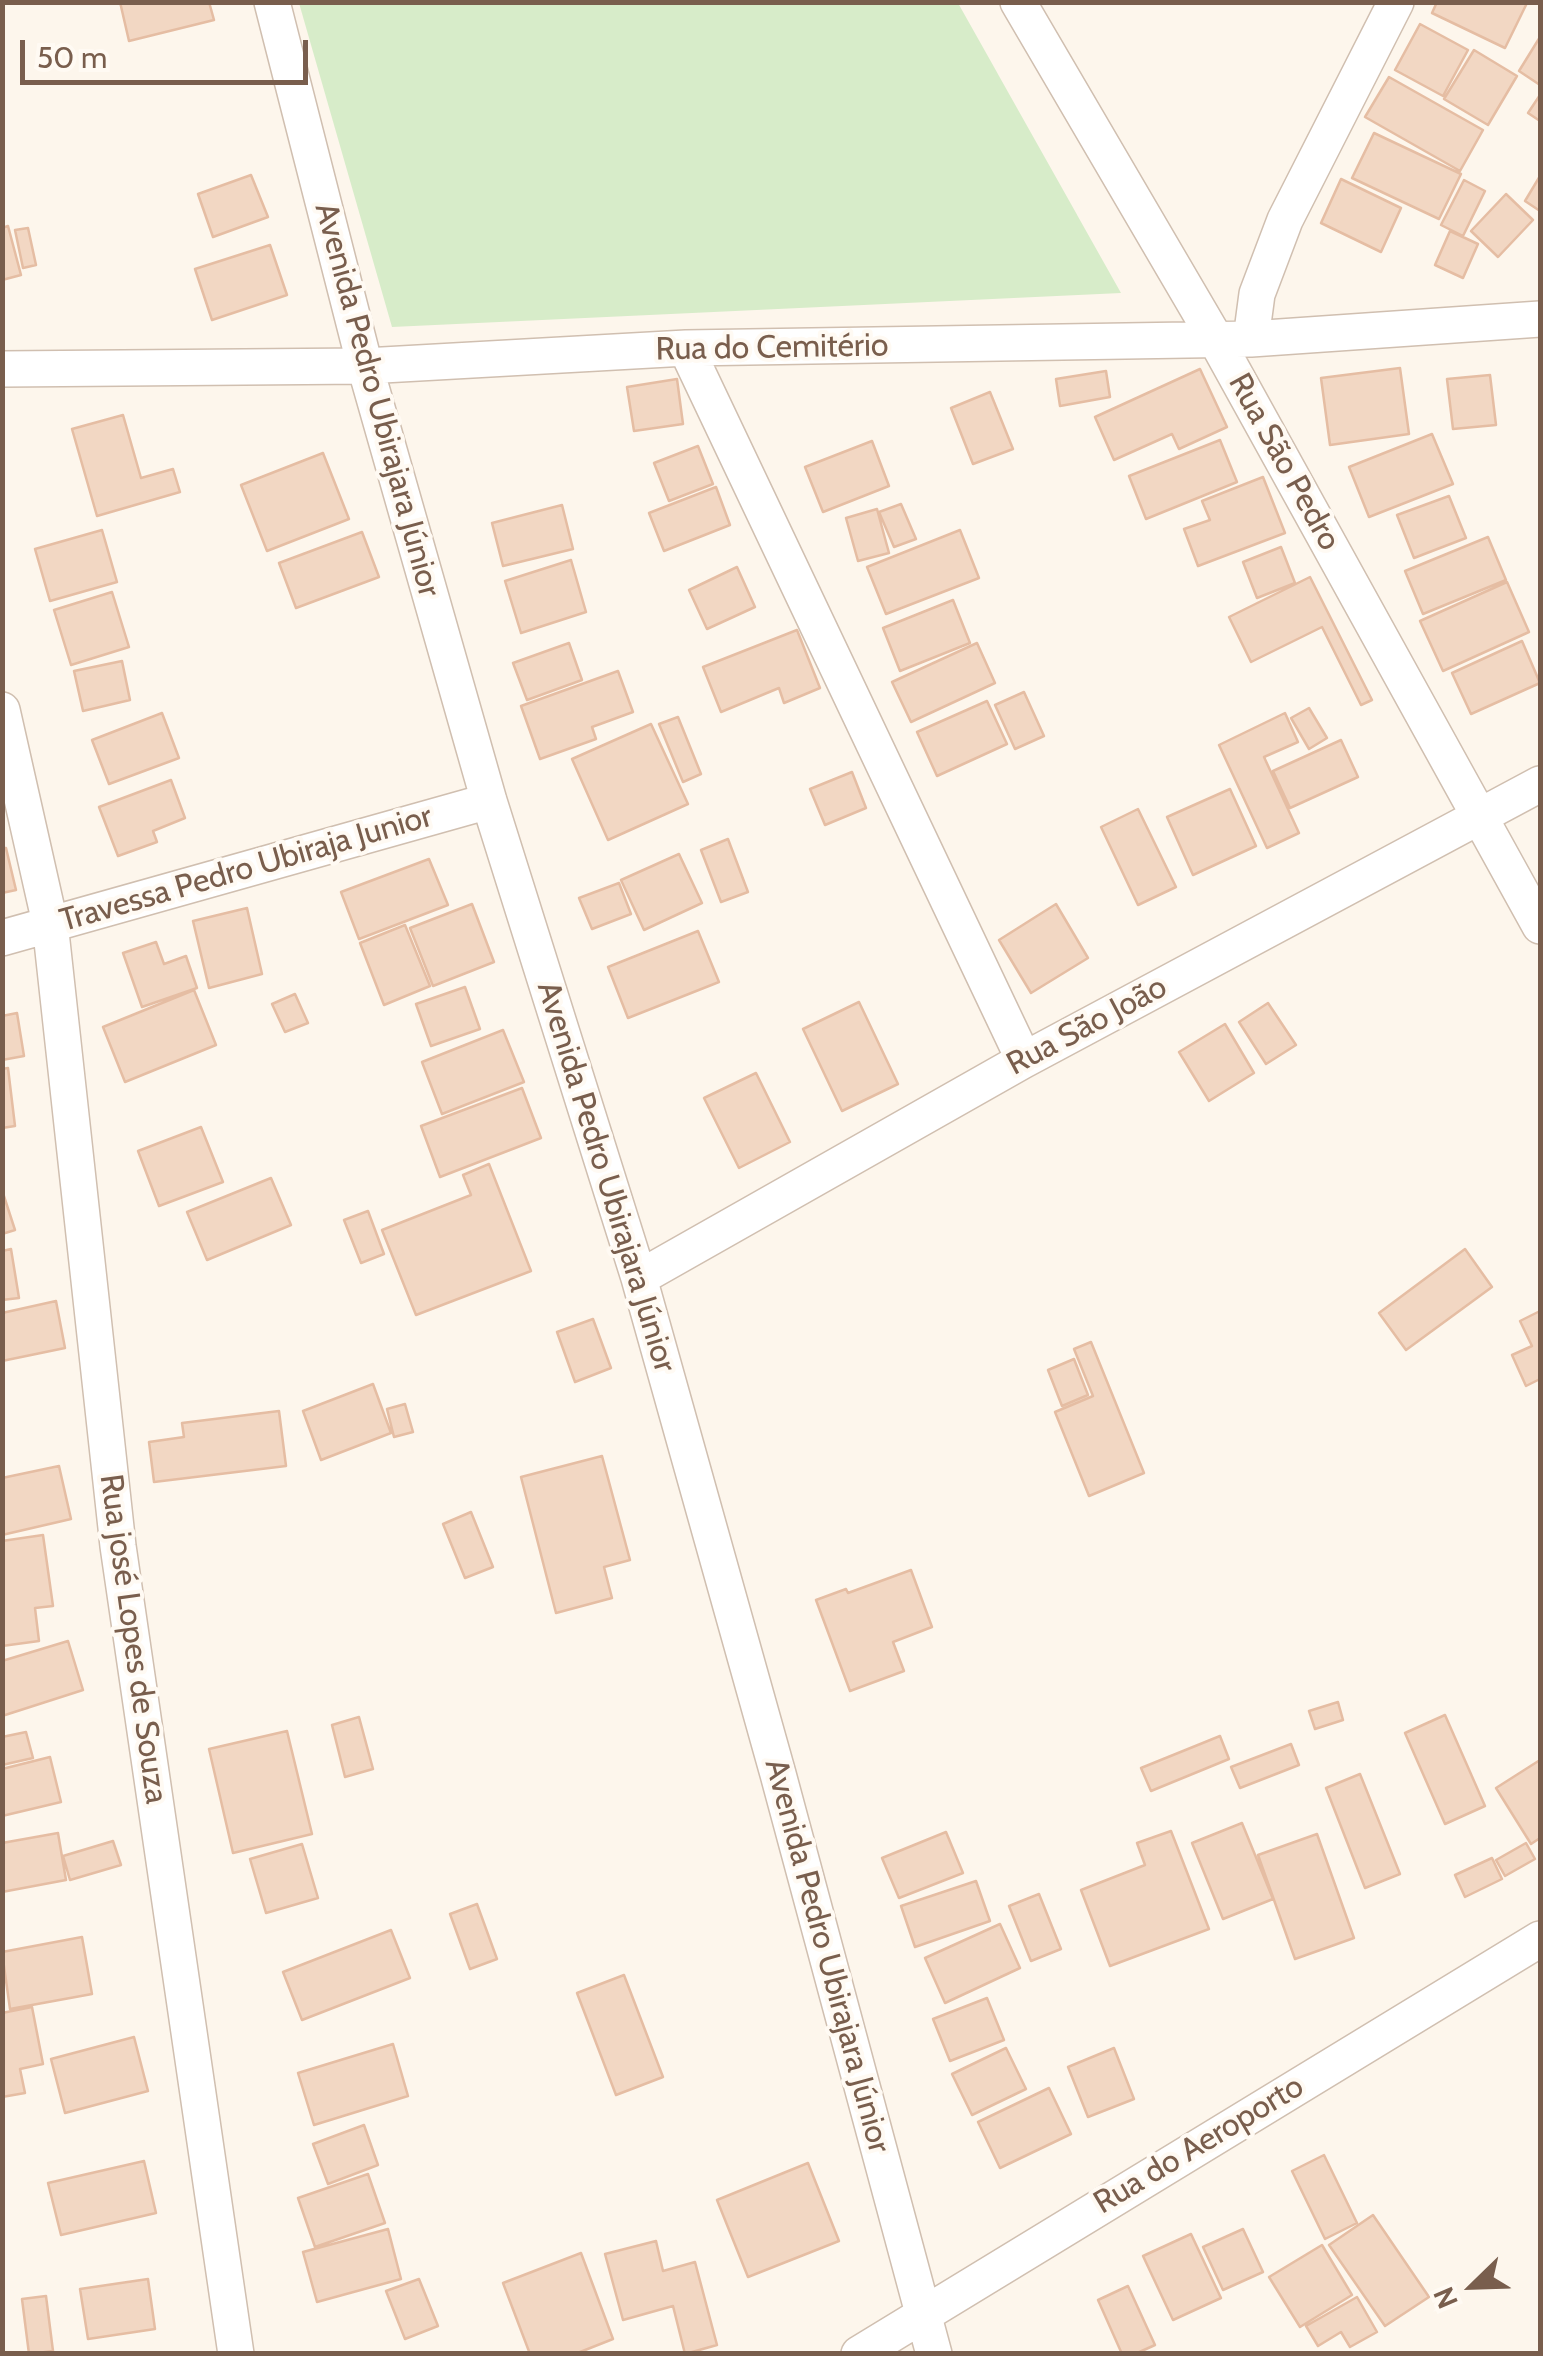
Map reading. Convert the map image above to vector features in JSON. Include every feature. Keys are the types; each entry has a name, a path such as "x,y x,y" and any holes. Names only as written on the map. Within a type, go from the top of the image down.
{"street":[{"name":"Avenida Pedro Ubirajara Júnior","path":"272,2 365,366 489,801 639,1278 934,2354"},
{"name":"Rua São Pedro","path":"1018,2 1233,340 1540,926"},
{"path":"1233,340 1257,294 1285,220 1396,2"},
{"name":"Rua do Cemitério","path":"2,370 365,366 686,348 1233,340 1540,320"},
{"path":"686,348 1024,1060"},
{"name":"Rua josé Lopes de Souza","path":"2,710 50,923 118,1546 236,2354"},
{"name":"Rua São João","path":"639,1278 1024,1060 1540,784"},
{"name":"Travessa Pedro Ubiraja Junior","path":"2,938 489,801"},
{"name":"Rua do Aeroporto","path":"859,2354 1540,1938"}],"green space":[{"path":"299,3 958,3 1121,293 392,327"}],"building":[{"path":"120,2 209,2 214,20 129,41"},
{"path":"1437,2 1527,3 1505,48 1432,13"},
{"path":"1420,24 1468,50 1443,96 1395,70"},
{"path":"1540,37 1540,85 1519,71"},
{"path":"1474,50 1517,76 1488,125 1444,99"},
{"path":"1389,77 1483,130 1460,171 1365,117"},
{"path":"1540,95 1540,121 1528,113"},
{"path":"1374,133 1461,174 1439,219 1352,178"},
{"path":"251,175 268,217 213,237 198,194"},
{"path":"1540,176 1540,211 1525,201"},
{"path":"1341,179 1401,208 1381,252 1321,223"},
{"path":"1464,180 1485,191 1463,236 1441,225"},
{"path":"1506,194 1533,220 1498,257 1471,231"},
{"path":"8,226 21,275 2,280 2,228"},
{"path":"28,228 36,265 23,268 15,230"},
{"path":"1450,231 1478,244 1463,278 1435,265"},
{"path":"270,245 287,295 212,320 195,269"},
{"path":"1400,368 1409,434 1330,445 1321,378"},
{"path":"1200,369 1227,427 1179,449 1172,434 1114,460 1095,417"},
{"path":"1106,371 1110,397 1060,406 1056,379"},
{"path":"1490,375 1496,425 1453,429 1447,379"},
{"path":"677,379 683,424 634,431 627,387"},
{"path":"990,392 1013,449 973,464 951,408"},
{"path":"123,415 141,478 173,469 180,492 97,516 72,429"},
{"path":"1432,434 1453,484 1369,517 1349,467"},
{"path":"1220,440 1237,482 1146,519 1129,476"},
{"path":"872,441 889,486 823,512 805,467"},
{"path":"698,446 713,484 669,501 654,463"},
{"path":"323,453 349,519 267,551 241,485"},
{"path":"1263,477 1285,533 1198,566 1184,529 1210,520 1202,501"},
{"path":"716,487 730,525 664,551 649,513"},
{"path":"1449,496 1466,538 1414,558 1397,515"},
{"path":"901,504 916,539 894,547 879,512"},
{"path":"562,505 573,549 503,566 492,523"},
{"path":"877,509 889,553 858,561 846,518"},
{"path":"102,530 117,582 50,601 35,549"},
{"path":"960,530 979,578 886,614 867,567"},
{"path":"362,532 379,577 296,608 279,563"},
{"path":"1488,537 1506,580 1423,614 1405,571"},
{"path":"1281,547 1295,583 1257,598 1243,562"},
{"path":"571,560 586,612 521,633 505,581"},
{"path":"737,567 755,607 707,629 689,590"},
{"path":"1310,577 1372,700 1361,705 1322,627 1251,662 1229,617"},
{"path":"1507,582 1529,632 1443,671 1420,621"},
{"path":"112,592 129,647 71,665 54,610"},
{"path":"953,600 970,643 900,671 883,628"},
{"path":"797,630 820,688 784,703 779,688 721,712 703,667"},
{"path":"1522,641 1540,683 1471,714 1452,673"},
{"path":"569,643 582,680 527,700 513,663"},
{"path":"977,643 995,683 911,722 892,682"},
{"path":"122,661 130,700 83,711 74,671"},
{"path":"618,671 633,712 592,727 596,739 540,759 521,706"},
{"path":"1024,692 1044,736 1015,749 995,705"},
{"path":"987,701 1007,744 937,776 917,732"},
{"path":"1309,708 1327,738 1309,749 1291,718"},
{"path":"162,713 179,758 109,784 92,740"},
{"path":"1285,713 1298,742 1264,757 1299,833 1267,848 1219,745"},
{"path":"678,717 701,774 683,782 659,724"},
{"path":"651,724 688,804 608,840 572,759"},
{"path":"1341,740 1358,777 1290,808 1273,771"},
{"path":"852,772 866,808 825,825 810,789"},
{"path":"171,780 185,818 153,831 157,842 118,856 99,807"},
{"path":"1230,789 1256,846 1193,875 1167,817"},
{"path":"1138,809 1176,887 1138,905 1101,827"},
{"path":"728,839 748,892 721,902 701,850"},
{"path":"2,848 6,848 16,890 2,893"},
{"path":"679,854 702,903 644,930 621,880"},
{"path":"429,859 448,905 359,939 341,892"},
{"path":"619,883 631,914 592,929 579,898"},
{"path":"472,904 494,962 433,986 410,928"},
{"path":"1056,904 1088,958 1031,993 999,940"},
{"path":"247,908 262,974 209,988 193,921"},
{"path":"405,925 430,986 384,1005 360,943"},
{"path":"698,931 719,982 628,1018 608,967"},
{"path":"156,942 164,964 186,956 197,988 142,1007 123,953"},
{"path":"465,987 480,1029 431,1046 416,1004"},
{"path":"194,990 216,1045 125,1082 103,1027"},
{"path":"295,994 308,1023 285,1032 272,1004"},
{"path":"859,1002 898,1084 842,1111 803,1029"},
{"path":"1268,1003 1296,1045 1266,1064 1239,1022"},
{"path":"17,1013 24,1056 2,1060 2,1016"},
{"path":"1225,1024 1254,1073 1209,1101 1179,1052"},
{"path":"503,1030 524,1082 442,1114 422,1062"},
{"path":"8,1068 15,1126 2,1128 2,1069"},
{"path":"756,1073 790,1142 739,1168 704,1098"},
{"path":"522,1088 541,1138 440,1177 421,1126"},
{"path":"201,1127 223,1182 159,1206 138,1151"},
{"path":"489,1164 531,1271 416,1315 382,1230 471,1195 463,1175"},
{"path":"271,1178 291,1225 207,1260 187,1212"},
{"path":"2,1190 15,1230 2,1234"},
{"path":"368,1211 384,1254 361,1263 344,1220"},
{"path":"11,1249 19,1298 2,1300 2,1251"},
{"path":"1465,1249 1492,1287 1406,1350 1379,1313"},
{"path":"56,1301 65,1348 2,1361 2,1313"},
{"path":"1540,1311 1540,1379 1526,1386 1512,1355 1532,1346 1520,1321"},
{"path":"593,1319 611,1368 575,1382 557,1332"},
{"path":"1091,1342 1144,1473 1089,1496 1055,1412 1093,1396 1074,1349"},
{"path":"1074,1359 1088,1395 1062,1406 1048,1370"},
{"path":"373,1384 391,1433 321,1460 303,1411"},
{"path":"405,1404 413,1432 394,1437 387,1409"},
{"path":"279,1411 286,1466 154,1482 149,1442 184,1437 182,1423"},
{"path":"602,1456 630,1560 604,1567 612,1598 556,1613 521,1477"},
{"path":"59,1466 71,1519 2,1535 2,1478"},
{"path":"471,1512 493,1567 465,1578 443,1524"},
{"path":"43,1535 53,1606 35,1608 39,1641 2,1646 2,1541"},
{"path":"911,1570 932,1627 893,1642 904,1671 850,1691 816,1600"},
{"path":"68,1641 83,1690 2,1716 2,1661"},
{"path":"1338,1702 1343,1720 1315,1729 1309,1711"},
{"path":"1445,1715 1485,1806 1445,1824 1405,1733"},
{"path":"359,1717 373,1769 345,1777 332,1725"},
{"path":"287,1731 312,1834 233,1853 209,1749"},
{"path":"26,1732 33,1758 2,1765 2,1737"},
{"path":"1220,1736 1229,1759 1151,1791 1141,1768"},
{"path":"1291,1744 1299,1765 1240,1788 1231,1767"},
{"path":"50,1757 61,1802 2,1816 2,1769"},
{"path":"1540,1760 1540,1838 1531,1844 1496,1788"},
{"path":"1360,1774 1400,1874 1365,1888 1326,1788"},
{"path":"1242,1823 1273,1899 1223,1919 1192,1843"},
{"path":"1171,1831 1209,1929 1110,1966 1081,1890 1145,1865 1137,1843"},
{"path":"946,1832 963,1873 899,1898 882,1858"},
{"path":"58,1833 66,1880 2,1892 2,1843"},
{"path":"1317,1834 1354,1938 1295,1959 1258,1855"},
{"path":"113,1841 121,1865 70,1880 63,1856"},
{"path":"1526,1843 1535,1859 1505,1876 1496,1860"},
{"path":"302,1844 318,1898 266,1913 250,1859"},
{"path":"1492,1858 1502,1879 1465,1897 1455,1875"},
{"path":"976,1881 990,1921 915,1947 901,1906"},
{"path":"1039,1894 1061,1949 1031,1961 1009,1906"},
{"path":"477,1904 497,1959 470,1969 450,1914"},
{"path":"1000,1924 1020,1968 945,2003 925,1958"},
{"path":"391,1930 410,1978 302,2020 283,1972"},
{"path":"82,1937 92,1994 10,2009 2,1952"},
{"path":"624,1975 663,2077 616,2095 577,1993"},
{"path":"987,1998 1004,2040 950,2061 933,2019"},
{"path":"32,2007 43,2064 20,2069 25,2093 2,2097 2,2013"},
{"path":"134,2037 148,2091 65,2113 51,2059"},
{"path":"393,2044 408,2096 314,2125 298,2073"},
{"path":"1006,2048 1026,2089 972,2115 952,2074"},
{"path":"1114,2048 1134,2099 1088,2117 1068,2067"},
{"path":"1049,2088 1071,2134 1000,2168 978,2122"},
{"path":"364,2125 378,2165 328,2184 313,2144"},
{"path":"1324,2155 1357,2223 1325,2239 1292,2171"},
{"path":"144,2161 156,2213 61,2235 48,2183"},
{"path":"808,2163 839,2241 748,2277 717,2200"},
{"path":"368,2174 385,2223 315,2247 298,2198"},
{"path":"1373,2215 1429,2297 1385,2326 1329,2245"},
{"path":"388,2229 401,2279 317,2302 303,2252"},
{"path":"1243,2229 1263,2272 1223,2290 1203,2247"},
{"path":"1191,2234 1221,2298 1173,2320 1143,2256"},
{"path":"656,2241 663,2271 695,2262 717,2345 685,2354 673,2306 623,2320 605,2254"},
{"path":"1322,2245 1352,2295 1300,2327 1269,2277"},
{"path":"581,2253 613,2339 575,2354 530,2354 503,2283"},
{"path":"148,2279 155,2329 88,2339 80,2289"},
{"path":"419,2279 438,2326 405,2339 386,2291"},
{"path":"1128,2286 1155,2345 1135,2354 1122,2354 1098,2300"},
{"path":"46,2296 53,2351 29,2354 22,2299"},
{"path":"1357,2297 1377,2332 1350,2347 1341,2332 1318,2346 1306,2326"}]}
